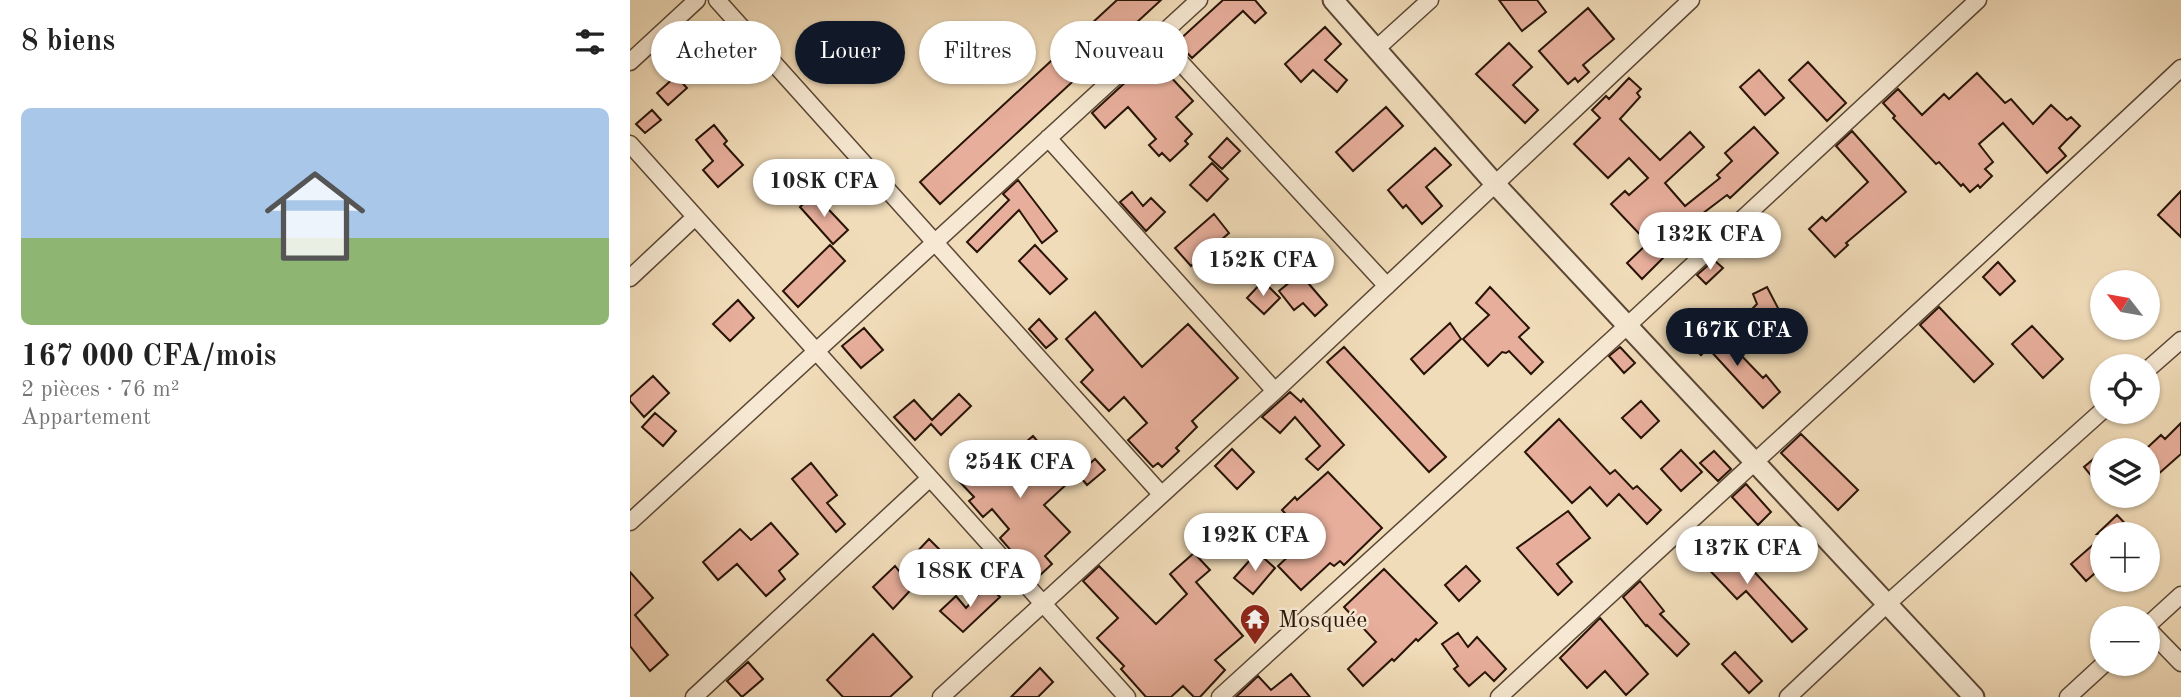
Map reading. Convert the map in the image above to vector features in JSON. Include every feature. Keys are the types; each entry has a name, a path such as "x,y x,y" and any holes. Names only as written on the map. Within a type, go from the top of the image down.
{"street":[{"path":"630,62 696,0"},
{"path":"717,0 1161,494"},
{"path":"1176,21 1199,0"},
{"path":"1333,0 1496,185 1974,697"},
{"path":"1376,49 1430,0"},
{"path":"942,697 1275,391 1691,0"},
{"path":"1220,697 1627,326 1978,0"},
{"path":"1499,697 1754,461 1977,261 2181,68"},
{"path":"1188,70 1387,286"},
{"path":"630,522 1107,84"},
{"path":"1048,138 1275,391"},
{"path":"630,144 1127,697"},
{"path":"630,278 695,217"},
{"path":"2160,359 2181,340"},
{"path":"1788,697 2090,422"},
{"path":"694,697 930,478"},
{"path":"2160,615 2181,595"},
{"path":"2160,641 2181,663"},
{"path":"2068,697 2091,676"}],"building":[{"path":"1117,0 1161,0 1138,21 1094,21"},
{"path":"1223,0 1255,0 1266,13 1255,23 1243,11 1192,58 1188,54 1188,32"},
{"path":"1499,0 1537,0 1546,12 1522,31"},
{"path":"1588,8 1614,39 1583,65 1589,72 1578,82 1575,78 1568,84 1539,51"},
{"path":"1325,27 1341,44 1325,60 1347,80 1337,92 1313,70 1301,82 1285,64"},
{"path":"1509,43 1532,67 1513,85 1538,110 1525,123 1476,74"},
{"path":"1050,62 1050,84 1070,84 940,204 920,182 1026,84 1036,84 1036,75"},
{"path":"1808,62 1846,103 1827,121 1789,80"},
{"path":"1759,70 1784,98 1765,115 1740,87"},
{"path":"1977,73 2005,103 2011,99 2033,124 2051,105 2067,120 2071,117 2080,126 2059,148 2066,156 2047,173 2003,123 1979,144 1993,162 1985,169 1992,176 1980,188 1978,185 1970,192 1939,162 1936,164 1893,118 1895,116 1883,103 1898,89 1922,115 1944,94 1949,99"},
{"path":"1629,78 1641,89 1637,93 1640,97 1620,119 1660,160 1690,132 1704,147 1665,183 1685,206 1720,178 1717,175 1732,161 1725,153 1754,127 1778,153 1730,198 1727,195 1672,241 1676,245 1642,279 1627,263 1648,243 1611,204 1625,191 1629,195 1648,178 1629,158 1608,178 1574,144 1600,118 1592,110 1606,96 1609,99"},
{"path":"667,84 683,84 687,88 668,105 657,93"},
{"path":"1124,84 1177,84 1193,101 1176,117 1192,134 1185,141 1188,144 1170,161 1162,153 1159,156 1149,145 1156,139 1128,107 1105,128 1092,113"},
{"path":"1386,107 1403,126 1353,171 1336,152"},
{"path":"652,110 661,120 645,133 636,124"},
{"path":"714,125 727,141 724,144 743,165 718,187 703,170 713,161 696,140"},
{"path":"1852,131 1906,192 1846,243 1848,245 1835,257 1809,229 1822,217 1826,221 1868,182 1836,146"},
{"path":"1227,138 1240,151 1222,169 1209,157"},
{"path":"1435,148 1451,165 1426,187 1442,206 1422,224 1406,205 1403,208 1388,190"},
{"path":"1212,163 1228,179 1207,201 1190,185"},
{"path":"1018,180 1057,231 1042,243 1019,210 977,252 967,242 1009,200 1003,194"},
{"path":"2181,191 2181,237 2158,215"},
{"path":"1132,192 1143,206 1151,198 1165,212 1146,231 1120,202"},
{"path":"814,194 848,230 833,244 800,207"},
{"path":"1214,214 1229,233 1191,266 1175,248"},
{"path":"830,245 845,261 798,307 783,291"},
{"path":"1035,245 1067,279 1050,294 1019,261"},
{"path":"1714,260 1723,268 1706,284 1697,275"},
{"path":"1998,262 2015,281 2000,295 1983,277"},
{"path":"1303,277 1327,305 1315,316 1303,303 1294,310 1279,291 1295,278 1298,282"},
{"path":"1263,281 1280,298 1264,314 1247,298"},
{"path":"1490,287 1529,328 1519,337 1543,362 1531,374 1509,351 1502,352 1488,366 1463,339 1489,315 1476,303"},
{"path":"1767,287 1778,308 1752,333 1740,321 1757,304 1753,294"},
{"path":"738,300 754,318 730,341 713,324"},
{"path":"1939,307 1993,364 1974,382 1920,325"},
{"path":"1095,312 1142,367 1188,324 1238,378 1192,421 1197,427 1176,448 1179,451 1162,467 1158,463 1153,467 1128,440 1147,423 1124,397 1109,411 1081,382 1093,370 1066,339"},
{"path":"1039,319 1057,339 1046,348 1029,329"},
{"path":"1450,323 1461,339 1424,374 1411,359"},
{"path":"2032,326 2063,359 2043,378 2012,344"},
{"path":"864,328 883,350 861,368 842,346"},
{"path":"1709,330 1731,351 1734,348 1763,378 1766,375 1780,392 1763,408 1708,348 1701,355 1687,342 1697,332 1702,337"},
{"path":"1344,347 1446,457 1429,472 1327,362"},
{"path":"1620,347 1635,363 1624,373 1609,356"},
{"path":"653,376 669,393 644,417 630,401 630,397"},
{"path":"1290,392 1301,402 1303,399 1344,445 1318,470 1306,459 1320,446 1295,417 1280,433 1262,417"},
{"path":"959,394 971,406 941,435 931,424 915,440 894,417 914,400 932,420"},
{"path":"1641,401 1659,421 1641,438 1622,418"},
{"path":"655,413 676,431 663,446 642,427"},
{"path":"1559,419 1610,474 1615,470 1633,489 1637,486 1661,510 1647,524 1619,494 1607,506 1590,487 1572,503 1525,452"},
{"path":"2181,423 2181,454 2160,473 2160,438 2158,438 2161,435 2165,439"},
{"path":"1801,434 1858,490 1838,510 1781,453"},
{"path":"1033,436 1069,482 1044,505 1070,532 1045,556 1052,564 1036,579 1000,538 1009,529 992,509 983,517 969,501 974,497 958,480 1001,442 1012,454"},
{"path":"1232,449 1254,472 1237,489 1215,466"},
{"path":"1681,450 1702,472 1681,491 1661,469"},
{"path":"1714,451 1731,469 1718,481 1700,463"},
{"path":"1095,459 1105,470 1087,485 1078,474"},
{"path":"2090,462 2090,474 2084,467"},
{"path":"811,463 837,495 827,503 845,524 836,532 792,479"},
{"path":"1328,472 1382,528 1344,565 1340,561 1334,566 1330,563 1301,590 1278,566 1308,538 1282,510"},
{"path":"1746,484 1771,512 1758,525 1732,497"},
{"path":"1568,511 1590,538 1557,564 1572,582 1558,595 1517,548"},
{"path":"2117,515 2124,522 2110,522"},
{"path":"771,523 798,554 779,571 785,579 766,596 737,564 718,580 703,562 740,529 751,540"},
{"path":"1694,532 1725,565 1737,553 1807,629 1792,642 1746,591 1737,599 1683,542"},
{"path":"929,539 944,554 893,609 873,587 895,566 899,571"},
{"path":"2090,547 2090,578 2086,581 2071,564"},
{"path":"1257,552 1275,568 1253,594 1234,578"},
{"path":"1194,553 1210,570 1196,582 1243,636 1215,660 1225,670 1200,697 1194,697 1183,686 1171,697 1146,697 1121,669 1124,666 1097,638 1118,618 1083,581 1099,566 1156,624 1187,594 1170,574"},
{"path":"1466,566 1480,581 1459,601 1445,585"},
{"path":"1384,569 1437,623 1363,686 1348,669 1376,642 1344,607"},
{"path":"630,572 653,598 635,615 668,655 650,671 630,646"},
{"path":"1640,581 1664,611 1660,614 1689,644 1677,656 1646,626 1623,597"},
{"path":"987,585 1000,597 963,632 940,611 956,596 966,608"},
{"path":"1600,618 1648,674 1626,695 1605,671 1587,688 1560,658"},
{"path":"1458,633 1468,647 1477,637 1506,669 1494,681 1485,672 1469,686 1454,669 1458,666 1442,644"},
{"path":"873,634 912,677 890,697 843,697 827,680"},
{"path":"1735,652 1762,681 1749,693 1722,664"},
{"path":"748,662 763,679 742,697 727,681"},
{"path":"1040,668 1053,682 1038,697 1011,697"},
{"path":"1291,674 1310,697 1236,697 1258,676 1271,690"}],"place":[{"name":"Mosquée","path":"1255,646"}]}
